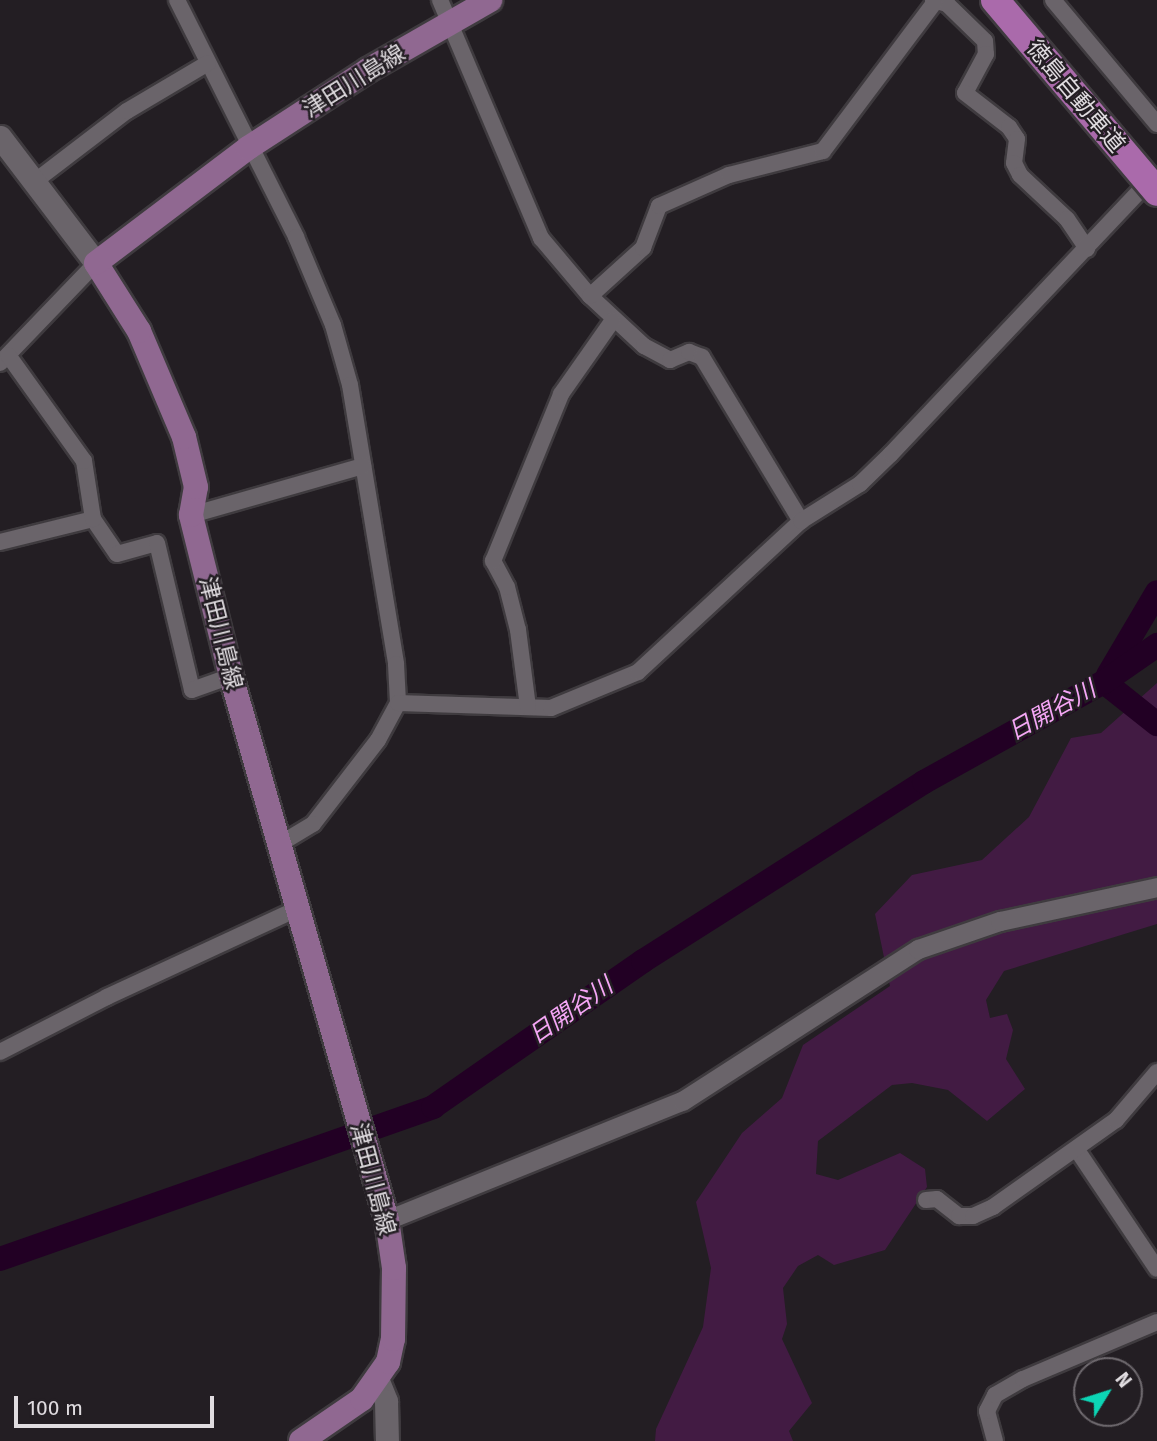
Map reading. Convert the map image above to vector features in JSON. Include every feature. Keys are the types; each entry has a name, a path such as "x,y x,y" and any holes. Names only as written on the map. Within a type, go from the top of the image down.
{"highway":[{"name":"徳島自動車道","path":"995,0 1157,192"}],"main road":[{"name":"津田川島線","path":"301,1441 362,1399 378,1381 393,1339 394,1268 384,1208 231,676 191,515 195,488 167,391 139,331 96,263 248,148 490,0"},
{"path":"0,137 96,263"},
{"path":"378,1381 386,1401 387,1441"}],"street":[{"path":"177,0 248,148 296,237 333,325 350,385 385,580 398,703 378,740 313,824 278,845"},
{"path":"440,0 536,228 590,296 644,346 670,360 689,352 702,357 801,521"},
{"path":"1053,0 1157,124"},
{"path":"590,296 643,248 659,206 729,174 823,151 934,1 947,4 985,41 986,54 965,93 1009,127 1017,139 1014,163 1020,175 1067,219 1087,249"},
{"path":"34,182 127,111 208,63"},
{"path":"398,703 528,708 570,703 638,672 801,521 860,484 1157,173"},
{"path":"96,263 4,358 84,461 93,519 117,554 157,543 192,690 231,676"},
{"path":"528,708 518,630 504,578 494,561 561,394 613,320"},
{"path":"191,515 363,466"},
{"path":"0,542 93,519"},
{"path":"384,1208 682,1101 918,949 1000,921 1157,887"},
{"path":"0,1052 107,997 300,920"},
{"path":"926,1200 937,1199 959,1216 973,1216 1077,1150 1116,1120 1157,1072"},
{"path":"1077,1150 1157,1269"},
{"path":"995,1441 987,1411 995,1395 1023,1378 1157,1322"}],"shaded area":[{"path":"1157,683 1157,924 1004,971 986,1000 990,1018 1007,1014 1013,1030 1006,1059 1025,1089 987,1121 948,1090 912,1083 892,1085 818,1141 816,1174 838,1180 900,1153 925,1169 927,1187 885,1250 834,1265 818,1255 798,1266 783,1288 787,1324 782,1339 812,1403 789,1431 793,1441 655,1441 656,1429 703,1327 711,1268 696,1202 742,1133 782,1098 803,1045 890,986 875,914 912,875 982,860 1029,817 1071,738 1101,733"}],"waterway":[{"name":"日開谷川","path":"1108,675 1157,592"},
{"name":"日開谷川","path":"0,1259 433,1107 643,961 924,782 1104,682 1157,645"},
{"path":"1104,682 1157,724"}]}
